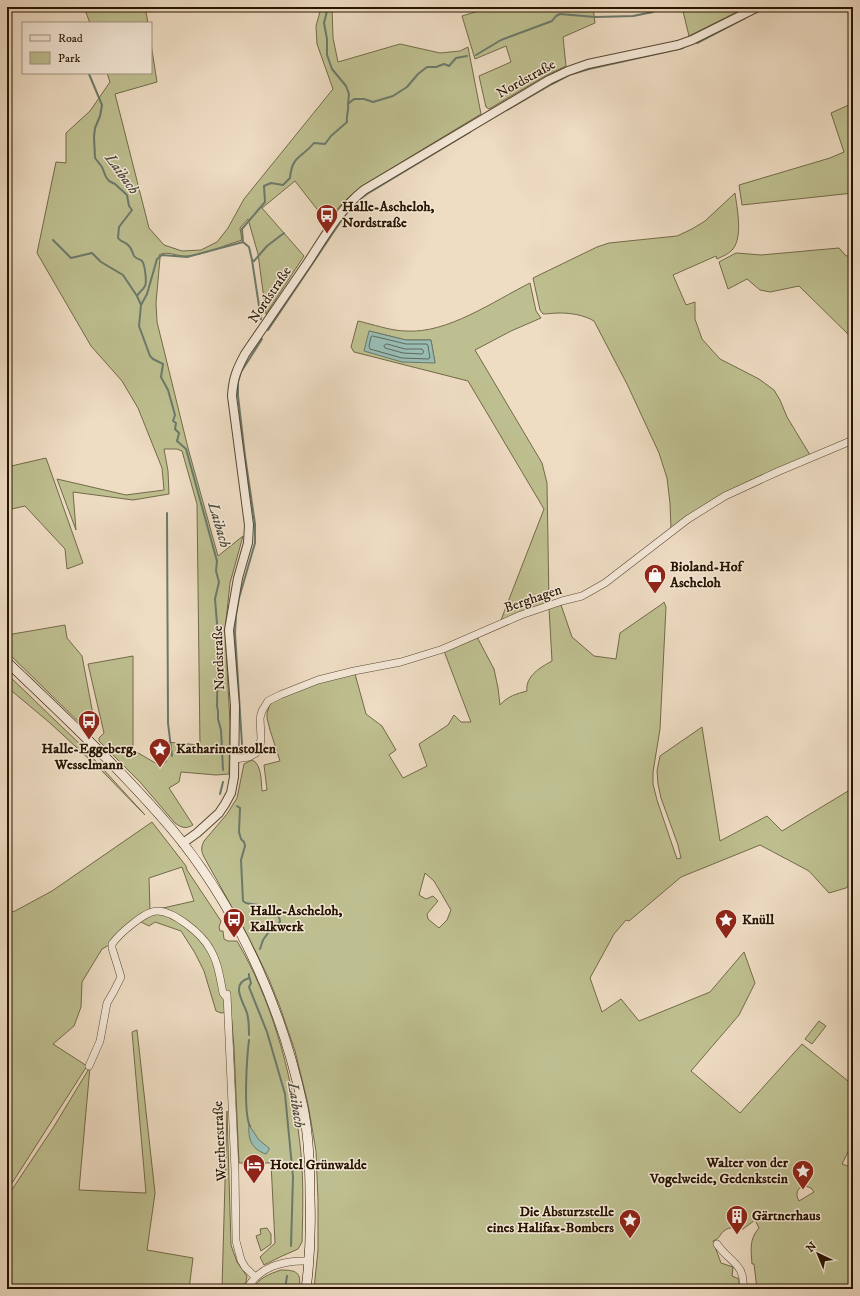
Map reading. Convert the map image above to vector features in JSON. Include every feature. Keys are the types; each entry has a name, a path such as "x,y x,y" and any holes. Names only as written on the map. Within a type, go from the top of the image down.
{"main road":[{"path":"7,662 120,772 183,843 214,886 234,921 264,980 290,1056 303,1108 308,1142 311,1208 309,1262 306,1289"}],"street":[{"name":"Nordstraße","path":"183,843 197,833 219,813 231,793 234,777 235,706 229,630 238,578 248,543 249,525 232,396 236,370 245,354 342,211 364,190 549,80 588,64 678,45 692,40 758,7"},
{"name":"Berghagen","path":"235,759 249,757 256,752 260,746 260,718 268,701 318,680 401,662 443,649 521,615 582,596 605,583 688,519 725,496 853,440"},
{"name":"Wertherstraße","path":"89,1066 100,1041 107,1003 120,977 112,944 125,930 149,913 154,911 161,912 179,919 205,941 214,955 223,993 227,998"},
{"name":"Wertherstraße","path":"227,988 235,1170 236,1240 241,1260 245,1267 256,1277"},
{"path":"717,1244 741,1270 744,1278 743,1289"},
{"path":"247,1289 256,1277 272,1266 300,1261 309,1262"}],"green space":[{"path":"82,7 145,7 148,22 90,22 85,10"},
{"path":"332,7 333,38 338,62 400,44 440,53 460,51 468,47 481,114 362,186 343,203 327,222 295,181 262,208 304,256 266,314 258,254 248,219 240,228 242,240 194,255 184,256 165,253 159,255 156,303 157,322 188,448 218,556 243,536 230,583 225,630 230,723 229,774 216,775 181,772 179,782 169,788 193,825 184,827 175,823 140,782 99,741 99,738 104,733 88,664 133,656 133,750 159,765 166,762 166,742 200,745 197,504 182,451 177,449 164,449 168,471 169,494 133,500 73,492 76,530 57,479 126,495 164,490 162,468 138,408 122,381 91,346 37,253 56,162 66,163 66,133 90,111 110,82 107,74 152,74 152,50 157,82 115,94 149,228 164,245 182,251 201,250 217,242 228,228 244,199 333,89 317,44 316,26 321,8"},
{"path":"492,7 593,7 595,23 563,37 566,66 547,75 489,109 486,107 479,76 511,62 506,46 475,59 462,16"},
{"path":"682,7 747,7 689,36"},
{"path":"853,103 853,193 742,205 739,185 830,158 844,152 831,113"},
{"path":"735,193 739,230 733,249 728,254 717,259 716,256 673,275 686,305 695,302 695,319 702,339 720,359 759,379 774,390 787,417 810,455 778,470 671,529 667,478 659,453 627,384 594,321 586,317 573,314 543,314 540,310 533,278 597,247 609,243 677,236 705,221"},
{"path":"839,248 846,256 853,255 853,339 799,286 770,292 760,290 747,279 728,289 719,262 736,253 761,255"},
{"path":"530,283 536,311 541,318 511,331 475,350 542,463 547,483 549,603 501,620 544,509 468,381 354,352 351,347 358,321 394,330 422,331 454,322 470,315","holes":["369,331 406,340 431,340 435,363"]},
{"path":"46,458 83,563 67,569 65,549 25,506 7,510 7,467"},
{"path":"664,602 666,607 660,729 653,772 653,784 677,859 681,858 678,845 661,798 657,771 660,756 702,727 720,841 767,816 782,831 853,788 853,882 846,888 829,893 809,871 760,845 681,877 629,921 626,920 614,934 590,978 602,1012 621,999 639,1021 710,992 744,952 755,983 739,1015 691,1071 740,1113 802,1044 853,1085 853,1142 842,1164 853,1168 853,1289 757,1289 754,1264 752,1264 751,1254 752,1241 759,1228 755,1220 743,1229 726,1229 713,1241 721,1263 733,1267 732,1276 739,1279 739,1289 314,1289 318,1250 316,1151 308,1104 295,1051 268,977 248,936 202,851 204,841 227,814 237,798 244,764 252,760 258,765 262,791 267,790 264,765 280,761 267,718 270,704 279,698 319,683 355,674 366,714 382,726 396,750 389,755 403,778 427,766 419,744 448,725 454,715 461,722 471,722 444,651 477,637 494,669 500,705 509,697 527,691 527,686 531,676 552,661 549,608 561,605 572,637 594,656 616,659 620,633","holes":["425,873 434,881 451,910 447,920 439,928 428,919 427,914 438,901 433,896 426,899 419,895","805,1186 811,1188 814,1192 799,1201 797,1196 798,1191 800,1188"]},
{"path":"65,625 67,638 82,656 95,725 92,733 89,732 7,652 7,635"},
{"path":"7,674 83,747 145,815 102,771 50,723 7,687"},
{"path":"152,822 186,866 187,870 221,921 219,927 220,931 223,931 224,939 228,941 237,941 249,963 260,987 278,1036 291,1086 301,1149 303,1189 302,1242 298,1249 264,1265 260,1257 275,1243 271,1163 239,1163 231,1012 221,1013 216,1011 204,971 181,931 155,922 149,926 139,921 102,949 82,982 81,1007 74,1026 53,1044 87,1066 7,1191 7,914 52,891","holes":["182,867 194,901 150,911 149,878"]},
{"path":"819,1021 826,1026 812,1044 805,1039"},
{"path":"137,1030 155,1193 147,1250 193,1258 189,1289 7,1289 7,1197 53,1128 90,1067 79,1190 146,1193 132,1032"},
{"path":"227,1111 231,1245 237,1262 247,1276 246,1282 242,1289 222,1289"},
{"path":"267,1228 271,1234 271,1244 261,1251 256,1236 261,1234 260,1229"},
{"path":"281,1270 297,1273 300,1279 299,1289 252,1289 265,1277"}],"water":[{"path":"369,331 406,340 431,340 435,363 402,362 364,351"},
{"path":"249,1125 259,1140 269,1148 266,1154 257,1149 252,1143 249,1135"}],"waterway":[{"name":"Laibach","path":"663,10 677,7"},
{"name":"Laibach","path":"327,11 324,23 327,39 327,55 332,69 346,86 349,94 348,104"},
{"name":"Laibach","path":"476,55 501,40 552,21 560,14 595,17 633,16 653,12"},
{"path":"697,43 745,18"},
{"path":"507,110 569,75 589,69 683,48"},
{"name":"Laibach","path":"223,770 221,730 217,706 218,636 215,599 219,582 216,571 217,561 186,449 177,441 179,433 175,429 176,423 173,421 175,415 168,390 161,377 163,364 150,356 139,326 141,305 147,294 157,259 162,255 187,257 243,242 242,229 265,202 264,186 271,183 283,185 290,178 293,165 298,158 314,143 325,144 331,136 347,122 348,104 354,99 364,99 373,102 393,96 407,87 418,74 427,67 436,67 444,64 449,66 456,58 467,56"},
{"name":"Laibach","path":"89,74 102,105 100,116 95,128 95,158 102,167 109,181 115,184 127,195 129,206 132,210 119,227 118,238 127,244 134,256 143,263 146,284 137,296 141,305"},
{"path":"268,330 345,215 356,202 470,132"},
{"name":"Laibach","path":"243,242 249,247 252,260 254,261 267,246 284,233"},
{"name":"Laibach","path":"53,240 71,258 92,253 101,262 123,275 137,296"},
{"path":"252,260 261,319"},
{"path":"242,744 235,633 236,615 239,598 255,543 255,524 245,456 238,396 238,382 241,372 262,339"},
{"path":"167,513 168,723 172,756"},
{"name":"Laibach","path":"220,794 223,782"},
{"name":"Laibach","path":"237,806 240,808 239,832 245,846 241,860 243,901 258,905 266,910"},
{"name":"Laibach","path":"272,928 277,928 280,921 279,917 275,914"},
{"name":"Laibach","path":"260,949 263,940 268,933"},
{"name":"Laibach","path":"249,974 251,983 249,987 267,1032 285,1094 293,1177 291,1246"},
{"path":"249,978 240,984 239,989 239,993 248,1016 249,1035"},
{"path":"249,1040 246,1097 250,1126"},
{"name":"Laibach","path":"285,1289 287,1276"}],"place":[{"name":"Halle-Ascheloh, Nordstraße","path":"327,234"},
{"name":"Bioland-Hof Ascheloh","path":"655,594"},
{"name":"Halle-Eggeberg, Wesselmann","path":"89,740"},
{"name":"Katharinenstollen","path":"160,768"},
{"name":"Halle-Ascheloh, Kalkwerk","path":"234,938"},
{"name":"Knüll","path":"726,940"},
{"name":"Hotel Grünwalde","path":"254,1184"},
{"name":"Walter von der Vogelweide, Gedenkstein","path":"803,1190"},
{"name":"Gärtnerhaus","path":"737,1236"},
{"name":"Die Absturzstelle eines Halifax-Bombers","path":"630,1240"}]}
